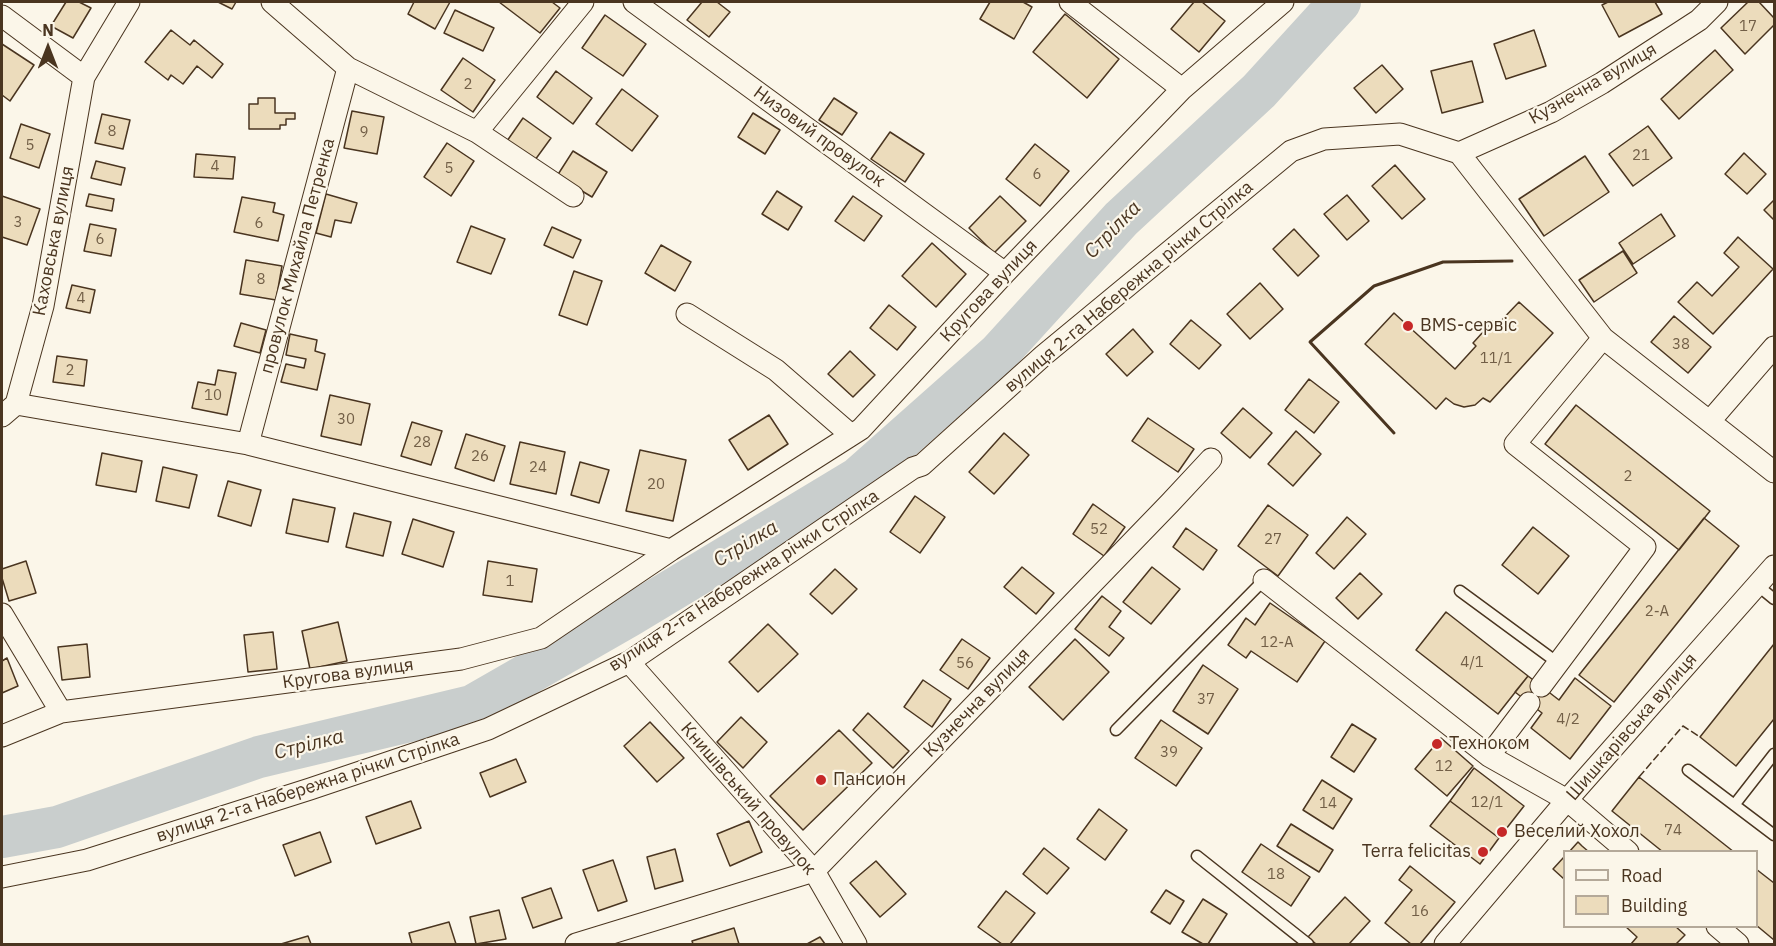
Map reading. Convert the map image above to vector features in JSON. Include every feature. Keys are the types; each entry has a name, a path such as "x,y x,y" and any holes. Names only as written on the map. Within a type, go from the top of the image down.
{"street":[{"name":"Каховська вулиця","path":"9,410 43,306 84,77 129,2"},
{"path":"272,2 348,68 477,132 573,196"},
{"path":"477,132 583,2"},
{"name":"Низовий провулок","path":"634,2 1005,273"},
{"path":"1070,2 1182,89"},
{"name":"Кругова вулиця","path":"2,736 61,712 460,659 541,638 671,550 861,429 1005,273 1182,89 1283,2"},
{"name":"Кузнечна вулиця","path":"1459,153 1551,112 1602,83 1699,20 1717,2"},
{"path":"2,16 84,77"},
{"name":"провулок Михайла Петренка","path":"248,444 348,68"},
{"name":"вулиця 2-га Набережна річки Стрілка","path":"2,878 87,860 488,729 629,662 913,468 922,465 1044,355 1292,151 1324,139 1400,134 1459,153"},
{"path":"1459,153 1603,338 1774,472"},
{"path":"687,314 776,370 851,435"},
{"path":"1489,756 1645,547 1515,444 1603,338"},
{"path":"1710,421 1774,347"},
{"path":"9,410 248,444 671,550"},
{"name":"Кузнечна вулиця","path":"576,945 814,871 1211,459"},
{"name":"Шишкарівська вулиця","path":"1445,945 1568,800 1774,566"},
{"path":"1264,580 1489,756 1568,800 1626,850"},
{"path":"2,614 61,712"},
{"name":"Книшівський провулок","path":"629,662 814,871 856,945"},
{"path":"1718,928 1738,945"}],"lane":[{"path":"1116,730 1264,580"},
{"path":"1757,585 1774,599"},
{"path":"1460,591 1558,663"},
{"path":"1735,804 1774,754"},
{"path":"1688,770 1774,834"},
{"path":"1197,856 1308,945"}],"building":[{"path":"66,2 79,2 91,8 73,38 51,26"},
{"path":"218,2 236,2 232,9"},
{"path":"414,2 450,2 435,29 408,14"},
{"path":"499,2 552,2 560,8 540,33"},
{"path":"702,2 717,2 730,12 709,37 687,20"},
{"path":"990,2 1023,2 1032,7 1014,39 980,19"},
{"path":"1194,2 1202,2 1225,21 1199,52 1171,29"},
{"path":"1608,2 1655,2 1662,14 1619,37 1602,5"},
{"path":"1748,2 1759,2 1774,18 1774,25 1745,54 1721,28"},
{"path":"455,10 494,28 483,51 444,33"},
{"path":"1065,14 1119,59 1087,98 1033,52"},
{"path":"605,15 646,44 623,76 582,48"},
{"path":"171,30 190,45 194,40 223,64 212,78 197,66 183,84 171,75 168,80 145,62"},
{"path":"1534,30 1546,66 1506,79 1494,44"},
{"path":"2,44 34,65 10,101 2,95"},
{"path":"1715,50 1733,70 1679,119 1661,99"},
{"path":"463,58 495,80 473,112 441,90"},
{"path":"1472,61 1483,102 1442,113 1431,71"},
{"path":"1382,65 1403,89 1376,113 1354,88"},
{"path":"556,71 592,98 573,124 537,97"},
{"path":"622,89 658,116 632,151 596,124"},
{"path":"258,98 275,98 275,113 295,113 295,119 286,119 286,125 280,125 280,129 249,129 249,104 258,104"},
{"path":"834,98 857,113 842,135 819,120"},
{"path":"352,111 384,117 377,154 344,148"},
{"path":"753,113 780,130 765,154 738,137"},
{"path":"102,114 130,120 123,149 95,143"},
{"path":"523,118 551,138 535,160 507,141"},
{"path":"21,124 50,134 39,168 10,158"},
{"path":"1648,126 1672,158 1633,186 1609,154"},
{"path":"890,132 924,154 905,182 871,159"},
{"path":"447,143 474,161 451,196 424,177"},
{"path":"1035,144 1069,171 1040,206 1006,179"},
{"path":"573,151 607,172 592,197 557,176"},
{"path":"1744,153 1766,174 1747,194 1725,174"},
{"path":"196,154 235,157 233,179 194,177"},
{"path":"1585,156 1609,192 1544,236 1519,199"},
{"path":"96,161 125,168 121,185 91,178"},
{"path":"1395,165 1425,199 1402,219 1372,186"},
{"path":"777,191 802,207 788,230 762,214"},
{"path":"89,194 114,199 112,211 86,206"},
{"path":"326,194 357,203 351,223 335,220 331,237 316,233"},
{"path":"1347,195 1369,221 1347,240 1324,214"},
{"path":"2,196 40,209 27,245 2,237"},
{"path":"853,196 882,216 864,241 835,221"},
{"path":"1000,196 1026,221 994,253 969,228"},
{"path":"242,197 275,203 273,212 284,215 278,241 234,232"},
{"path":"1774,200 1774,220 1764,210"},
{"path":"1661,214 1675,236 1633,264 1619,243"},
{"path":"90,224 116,229 111,256 84,251"},
{"path":"471,226 505,239 491,274 457,262"},
{"path":"552,227 581,240 573,258 544,245"},
{"path":"1294,229 1319,256 1298,276 1273,249"},
{"path":"1738,237 1773,269 1713,334 1678,302 1697,282 1712,296 1739,267 1724,253"},
{"path":"932,243 966,274 936,307 902,276"},
{"path":"661,245 691,262 675,291 645,273"},
{"path":"1623,251 1637,273 1594,302 1579,280"},
{"path":"246,260 282,266 276,300 240,294"},
{"path":"574,271 602,281 587,325 559,315"},
{"path":"1260,283 1283,309 1250,339 1227,314"},
{"path":"72,285 95,290 90,313 66,308"},
{"path":"1519,302 1553,333 1490,402 1483,398 1475,405 1464,407 1446,398 1436,409 1365,344 1394,313 1455,369 1476,346 1473,343 1493,321 1497,325"},
{"path":"889,305 916,327 897,350 870,328"},
{"path":"1674,316 1711,347 1688,373 1651,342"},
{"path":"1191,320 1221,345 1199,369 1170,344"},
{"path":"241,323 266,330 260,353 234,346"},
{"path":"1133,329 1153,352 1127,376 1106,354"},
{"path":"290,334 317,340 315,351 325,354 317,390 281,382 286,364 304,368 306,359 286,355"},
{"path":"850,351 875,375 853,397 828,374"},
{"path":"57,356 87,360 84,386 53,382"},
{"path":"218,370 236,373 227,415 192,408 198,382 215,385"},
{"path":"1309,379 1339,402 1314,433 1285,410"},
{"path":"330,395 370,404 361,445 321,436"},
{"path":"1576,405 1710,511 1679,550 1545,444"},
{"path":"1243,408 1272,433 1250,458 1221,433"},
{"path":"769,415 788,444 748,470 729,440"},
{"path":"1148,418 1194,449 1178,472 1132,441"},
{"path":"412,422 442,431 431,465 401,456"},
{"path":"1296,431 1321,454 1293,486 1268,464"},
{"path":"1004,433 1029,455 994,494 969,472"},
{"path":"466,434 505,446 494,481 455,468"},
{"path":"520,442 565,452 556,494 510,484"},
{"path":"640,450 686,460 673,521 626,511"},
{"path":"102,453 142,461 136,492 96,485"},
{"path":"580,462 609,470 599,503 571,495"},
{"path":"163,467 197,475 189,508 156,501"},
{"path":"228,481 261,490 251,526 218,516"},
{"path":"915,496 945,517 920,553 890,532"},
{"path":"293,499 335,508 328,542 286,533"},
{"path":"1093,504 1125,527 1104,556 1073,534"},
{"path":"1268,505 1308,535 1278,576 1238,546"},
{"path":"354,513 391,522 383,556 346,547"},
{"path":"1347,517 1366,534 1334,569 1316,553"},
{"path":"1704,518 1739,546 1614,702 1579,675"},
{"path":"413,519 454,532 443,567 402,554"},
{"path":"1533,527 1569,556 1538,594 1502,565"},
{"path":"1186,528 1217,550 1203,570 1173,547"},
{"path":"26,561 36,593 9,601 2,578 2,569"},
{"path":"488,561 537,569 532,602 483,595"},
{"path":"1022,567 1054,593 1036,614 1004,587"},
{"path":"1152,567 1180,589 1151,624 1123,602"},
{"path":"835,569 857,589 832,614 810,594"},
{"path":"1360,573 1382,594 1358,619 1336,598"},
{"path":"1102,596 1121,611 1109,627 1124,638 1109,656 1075,629"},
{"path":"1270,603 1325,641 1297,682 1251,651 1246,658 1228,645 1246,618 1255,625"},
{"path":"1446,612 1528,676 1498,714 1416,650"},
{"path":"338,622 347,661 310,669 302,631"},
{"path":"768,624 798,654 758,692 729,662"},
{"path":"273,632 277,669 248,672 244,635"},
{"path":"962,639 990,658 968,689 940,670"},
{"path":"1075,639 1109,672 1063,720 1029,687"},
{"path":"87,644 90,677 62,680 58,647"},
{"path":"1774,644 1774,719 1736,766 1700,737"},
{"path":"7,658 18,686 2,693 2,661"},
{"path":"1203,665 1238,689 1208,734 1173,711"},
{"path":"1528,676 1559,700 1575,678 1611,706 1570,759 1531,728 1542,713 1515,692"},
{"path":"923,680 951,699 932,727 904,707"},
{"path":"868,713 909,751 893,768 853,730"},
{"path":"741,717 767,742 743,768 717,742"},
{"path":"1161,720 1202,748 1176,786 1135,758"},
{"path":"650,722 684,758 657,782 624,746"},
{"path":"1352,724 1376,739 1354,772 1331,757"},
{"name":"Пансион","path":"839,730 872,763 803,830 770,796"},
{"path":"1441,738 1473,766 1447,796 1415,769"},
{"path":"516,759 526,782 490,797 480,773"},
{"path":"1474,768 1524,806 1499,838 1450,801"},
{"path":"1639,777 1731,850 1661,850 1612,811"},
{"path":"1322,780 1352,799 1333,829 1303,810"},
{"path":"411,801 421,828 376,844 366,817"},
{"path":"1450,801 1499,838 1480,864 1430,826"},
{"path":"1099,809 1127,830 1105,860 1077,839"},
{"path":"749,821 762,852 730,866 717,834"},
{"path":"1291,824 1333,850 1319,872 1277,846"},
{"path":"320,832 331,862 295,876 283,845"},
{"path":"1578,842 1587,850 1571,850"},
{"path":"1261,844 1310,877 1291,906 1242,872"},
{"path":"1044,848 1069,868 1047,894 1023,874"},
{"path":"675,849 683,881 655,889 647,857"},
{"path":"1563,858 1563,878 1553,869"},
{"path":"613,860 627,901 598,911 583,870"},
{"path":"876,861 906,894 880,917 850,883"},
{"path":"1410,866 1455,902 1420,944 1411,944 1385,923 1412,890 1399,880"},
{"path":"1758,871 1774,883 1774,940 1758,927"},
{"path":"551,888 562,918 533,928 522,898"},
{"path":"1166,890 1184,901 1170,924 1151,912"},
{"path":"1006,891 1035,913 1010,944 1002,944 978,927"},
{"path":"1345,897 1370,921 1349,944 1316,944 1308,937"},
{"path":"1203,899 1227,914 1208,944 1203,944 1182,932"},
{"path":"499,910 506,939 476,944 470,917"},
{"path":"449,922 456,944 412,944 409,933"},
{"path":"734,928 739,944 693,944 692,941"},
{"path":"1627,928 1677,928 1685,935 1676,944 1631,944 1637,937"},
{"path":"308,936 311,944 281,944"},
{"path":"820,937 825,944 807,944"}],"waterway":[{"name":"Стрілка","path":"2,837 57,827 259,757 472,706 629,616 858,478 999,353 1121,219 1259,91 1340,2"}],"fence":[{"path":"1639,777 1683,726 1700,737"}],"wall":[{"path":"1394,433 1310,342 1374,286 1443,262 1512,261"}],"place":[{"name":"BMS-сервіс","path":"1408,326"},
{"name":"Техноком","path":"1437,744"},
{"name":"Пансион","path":"821,780"},
{"name":"Веселий Хохол","path":"1502,832"},
{"name":"Terra felicitas","path":"1483,852"}]}
